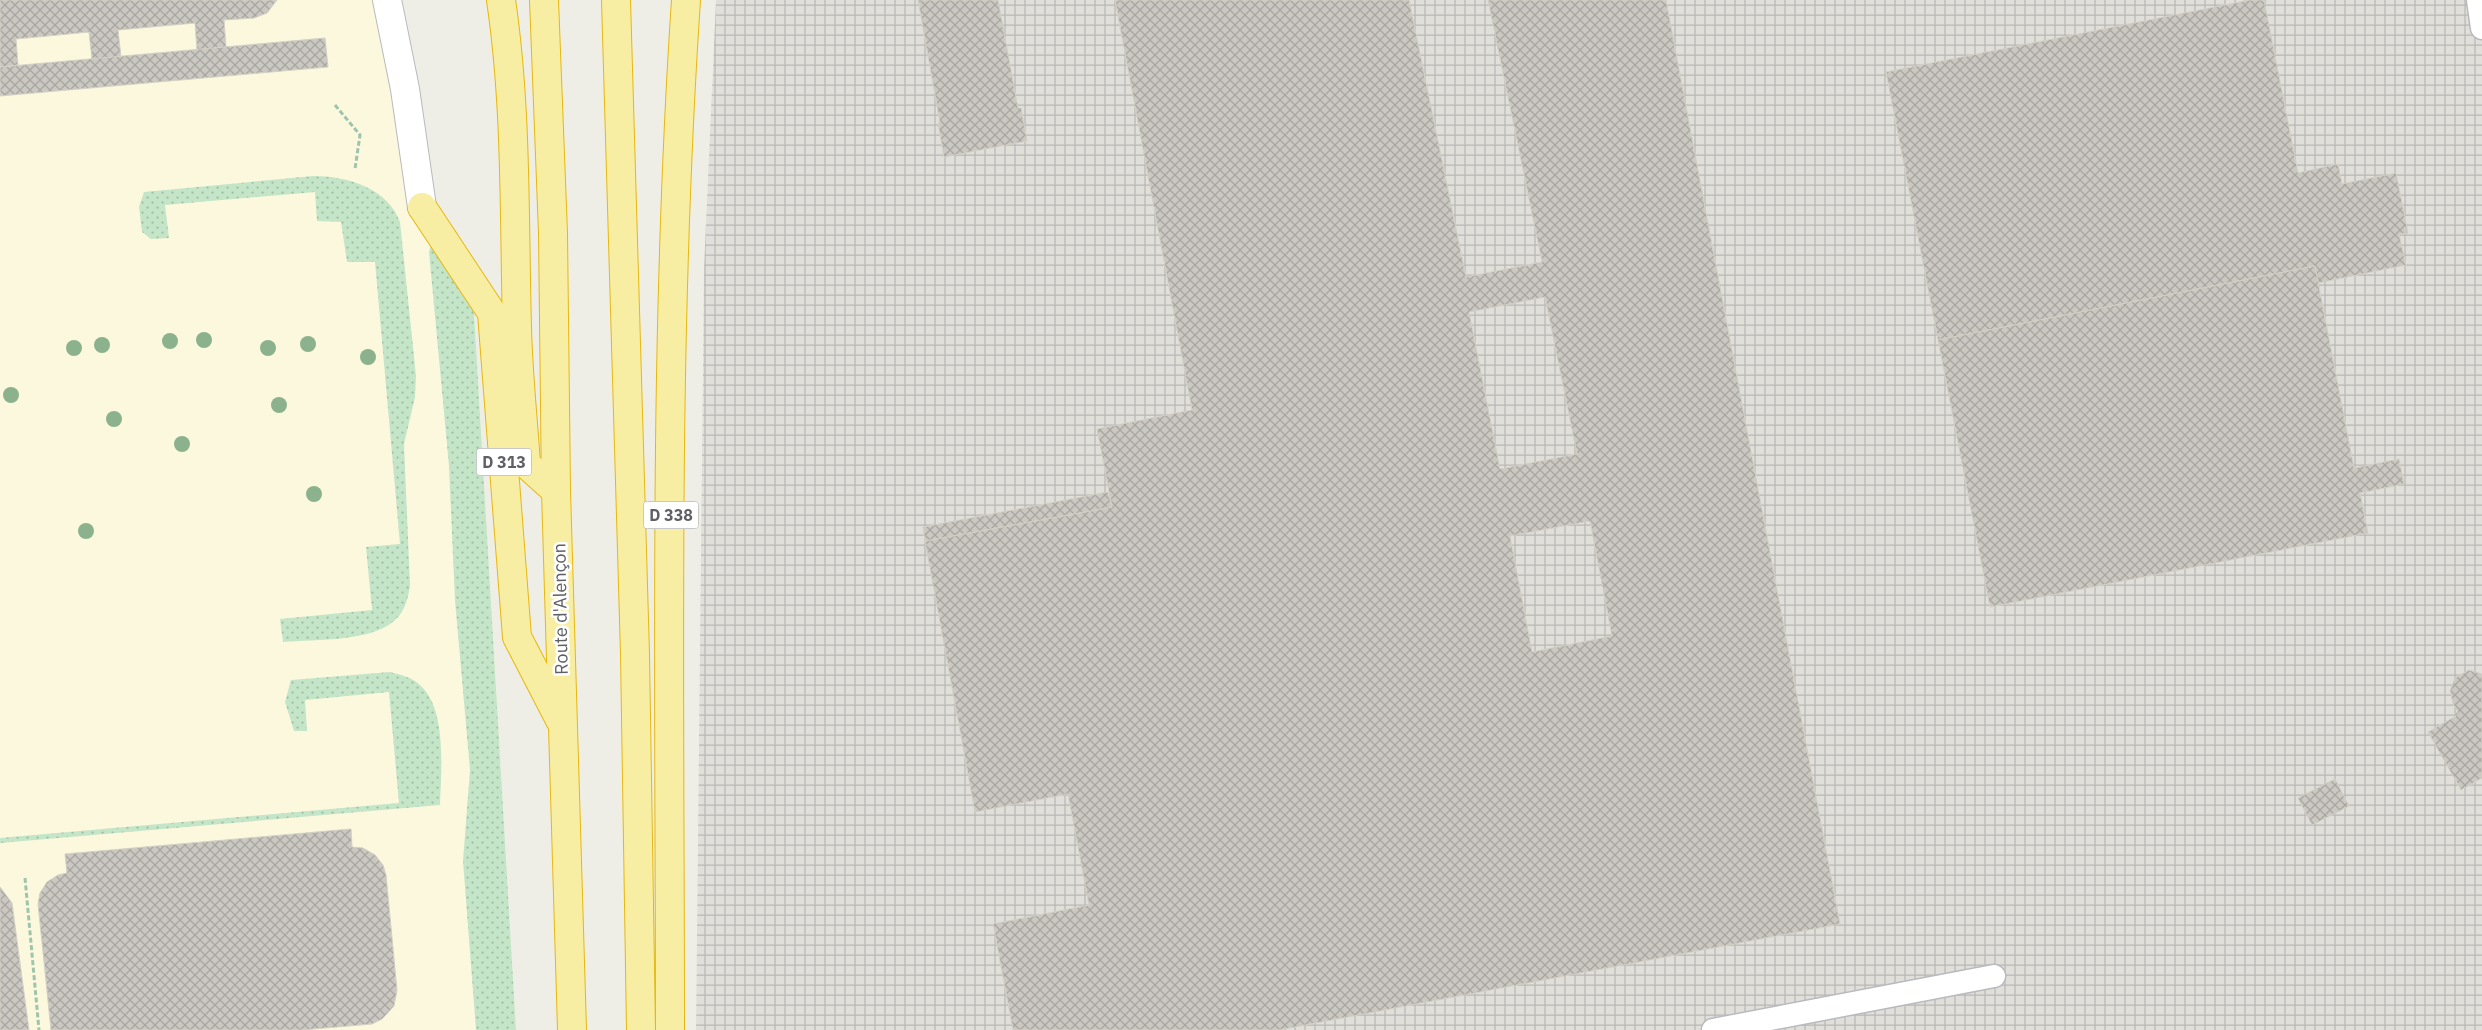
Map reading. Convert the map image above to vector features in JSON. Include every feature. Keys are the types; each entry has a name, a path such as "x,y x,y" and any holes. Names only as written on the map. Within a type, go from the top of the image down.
{"highway":[{"name":"D 313","path":"501,0 510,60 517,329 526,464 556,491"},
{"name":"Route d'Alençon","path":"544,0 553,233 556,491 572,1030"},
{"name":"D 338","path":"616,0 635,664 641,1030"},
{"name":"D 338","path":"670,1030 673,312 677,138 686,0"},
{"name":"D 313","path":"422,207 492,313 516,637 563,727"}],"street":[{"name":"D 313","path":"387,0 405,89 422,207"}],"lane":[{"path":"2478,0 2482,28"},
{"path":"1713,1030 1994,976"}],"path":[{"path":"335,105 360,135 355,169"},
{"path":"25,878 39,1030"}],"shaded area":[{"path":"0,0 387,0 422,207 467,295 474,313 516,1030 0,1030"},
{"path":"716,0 2482,0 2482,1030 696,1030 704,268"}],"green space":[{"path":"313,176 339,178 365,186 386,200 400,222 416,376 415,397 404,444 410,586 405,605 399,616 389,625 376,631 345,638 283,642 280,619 372,610 366,547 400,544 375,262 347,262 341,222 317,221 315,192 165,205 169,238 151,239 142,232 139,207 144,192"},
{"path":"431,244 467,295 474,313 516,1030 476,1030 463,861 470,770 455,600 449,466 429,252"},
{"path":"390,672 408,677 419,684 430,698 436,711 441,743 440,805 0,843 0,838 399,803 389,692 305,700 307,731 294,731 285,702 291,680"}],"building":[{"path":"0,0 277,0 267,13 254,18 224,20 226,47 197,50 195,23 118,30 121,57 92,59 89,32 16,39 18,65 0,67"},
{"path":"918,0 998,0 1018,108 1021,108 1027,141 944,157 938,123 940,123"},
{"path":"1115,0 1409,0 1466,277 1542,262 1488,0 1666,0 1840,924 1279,1030 1013,1030 993,924 1089,905 1068,794 975,812 925,541 1112,507 1097,429 1192,410","holes":["1545,297 1577,454 1500,469 1469,312","1590,521 1612,636 1532,652 1510,536"]},
{"path":"2250,0 2264,0 2298,173 2338,164 2342,184 2396,173 2408,233 2399,234 2406,265 2318,283 2315,266 1938,340 1886,72"},
{"path":"325,38 328,67 0,96 0,67"},
{"path":"2315,266 2354,468 2399,459 2404,484 2360,493 2368,533 1990,607 1938,340"},
{"path":"1108,492 1112,507 925,541 923,527"},
{"path":"2469,670 2482,674 2482,778 2461,790 2428,732 2456,716 2454,714 2458,712 2450,691 2455,678"},
{"path":"2335,779 2349,806 2312,825 2298,798"},
{"path":"351,829 352,847 363,848 375,855 383,865 386,875 397,990 394,1006 382,1019 372,1024 302,1030 51,1030 38,904 40,893 47,882 58,875 67,873 65,854"},
{"path":"0,887 12,903 29,1030 0,1030"}]}
